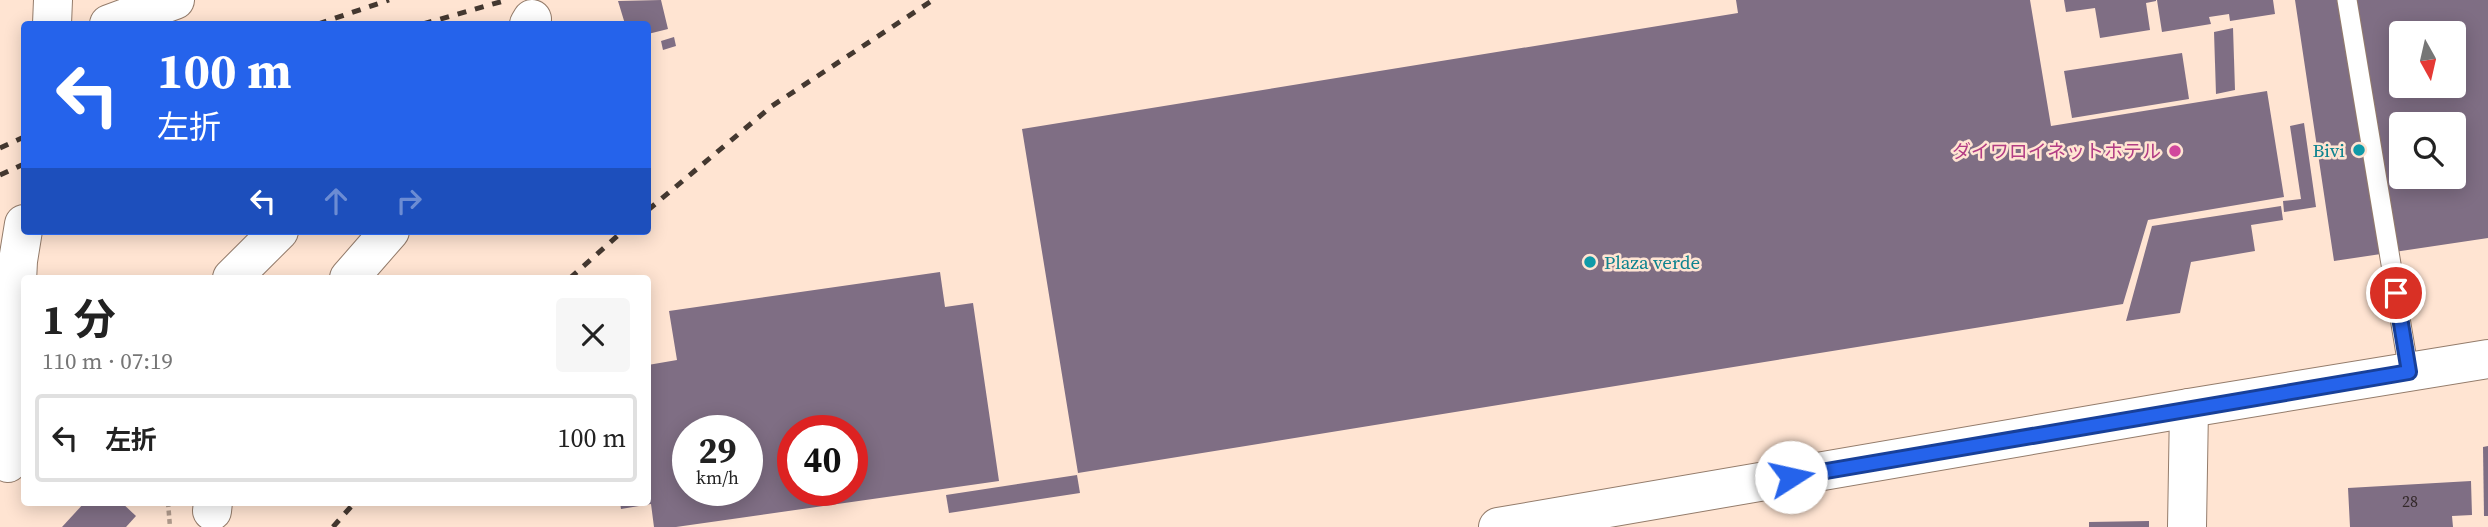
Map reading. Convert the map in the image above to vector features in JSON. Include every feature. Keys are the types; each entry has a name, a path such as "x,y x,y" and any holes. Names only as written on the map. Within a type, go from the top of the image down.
{"main road":[{"path":"52,21 53,0"},
{"path":"117,21 174,0"},
{"path":"11,462 18,261 22,235"},
{"path":"235,275 275,235"},
{"path":"352,275 387,235"},
{"path":"1498,527 1632,516 2189,408 2488,359"},
{"path":"2187,527 2189,408"}],"lane":[{"path":"2347,0 2409,372"}],"path":[{"path":"168,506 170,527"}],"building":[{"path":"661,0 668,29 651,33 651,21 624,21 618,1"},
{"name":"Plaza verde","path":"1736,0 2030,0 2051,126 2267,91 2284,197 2148,220 2123,304 1078,473 1022,129 1738,13"},
{"path":"2064,0 2156,1 2146,3 2150,30 2100,38 2095,8 2066,12"},
{"path":"2157,0 2273,0 2275,14 2230,21 2229,14 2209,17 2211,24 2162,32"},
{"name":"Bivi","path":"2295,0 2488,0 2488,238 2334,261"},
{"path":"2233,28 2235,90 2216,94 2214,32"},
{"path":"674,37 676,46 663,50 661,41"},
{"path":"2182,53 2189,99 2072,118 2064,71"},
{"path":"2304,123 2316,207 2284,212 2283,201 2301,199 2290,126"},
{"path":"2281,206 2283,220 2251,225 2255,251 2191,262 2180,313 2126,321 2152,226"},
{"path":"940,272 945,307 973,303 999,481 868,500 868,415 777,415 777,506 823,506 676,527 654,527 651,504 651,364 677,360 669,311"},
{"path":"2488,446 2488,516 2484,516 2483,447"},
{"path":"1077,475 1080,493 949,513 946,495"},
{"path":"2471,481 2472,515 2452,516 2453,527 2350,527 2348,488"},
{"path":"81,506 125,506 136,516 126,527 62,527"},
{"path":"2149,521 2149,527 2089,527 2089,522"}],"railway":[{"path":"327,21 389,0"},
{"path":"434,21 507,0"},
{"path":"651,207 772,106 933,0"},
{"path":"0,148 21,138"},
{"path":"0,175 21,165"},
{"path":"573,275 618,235"},
{"path":"333,527 351,506"}],"place":[{"name":"Bivi","path":"2359,150"},
{"name":"ダイワロイネットホテル","path":"2175,151"},
{"name":"Plaza verde","path":"1590,262"}],"route":[{"path":"1791,477 2409,372 2396,293"}]}
